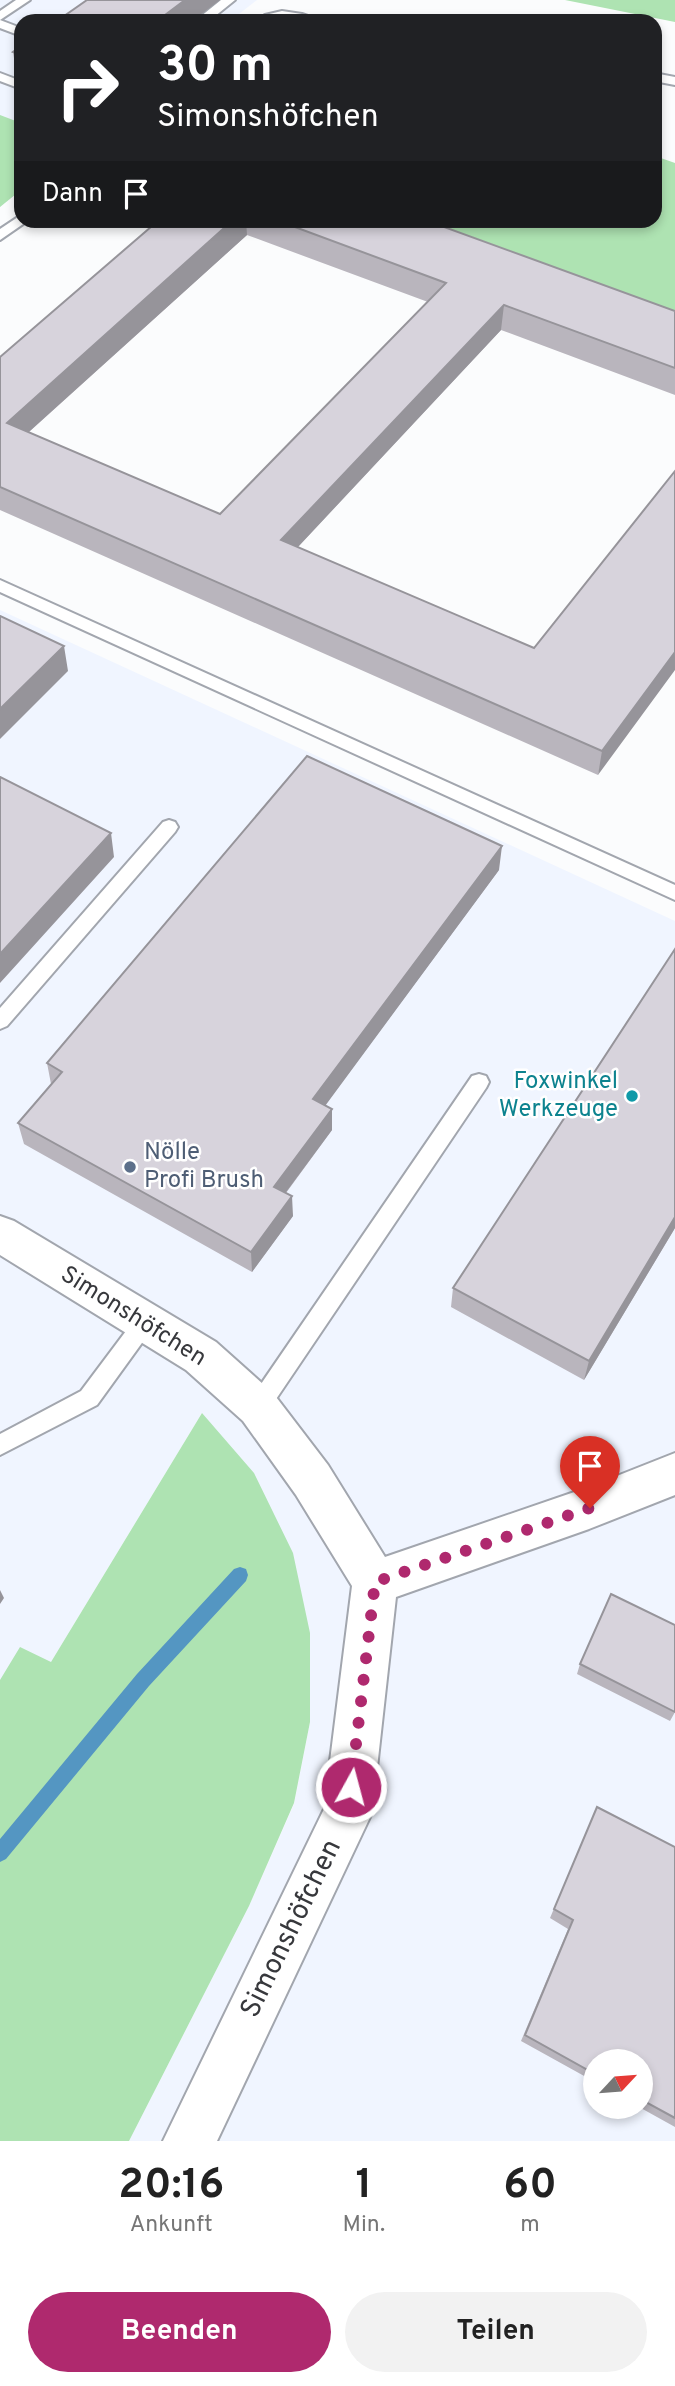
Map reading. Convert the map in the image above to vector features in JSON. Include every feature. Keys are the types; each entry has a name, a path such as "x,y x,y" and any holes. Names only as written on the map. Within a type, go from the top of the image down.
{"street":[{"name":"Simonshöfchen","path":"0,1234 201,1356 258,1407 312,1480 375,1582 348,1813 189,2141"},
{"path":"375,1582 590,1508 675,1474"}],"lane":[{"path":"0,16 24,0"},
{"path":"210,14 229,0"},
{"path":"0,236 14,225"},
{"path":"0,586 675,893"},
{"path":"0,1021 169,827"},
{"path":"258,1407 479,1082"},
{"path":"0,1445 89,1398 145,1322"}],"shaded area":[{"path":"0,0 257,0 239,14 14,14 14,196 0,207"},
{"path":"0,610 675,921 675,2141 129,2141 249,1906 294,1804 310,1722 202,1413 51,1662 0,1680"}],"green space":[{"path":"565,0 675,0 675,22 662,19 662,14 635,14"},
{"path":"0,115 14,120 14,196 0,207"},
{"path":"662,158 675,163 675,311 448,228 662,228"},
{"path":"202,1413 254,1473 293,1553 310,1633 310,1722 294,1803 249,1906 129,2141 0,2141 0,1680 20,1647 51,1662"}],"building":[{"path":"87,0 185,0 166,14 67,14"},
{"path":"150,228 224,228 7,423 220,514 446,283 298,228 447,228 675,311 675,368 504,305 281,540 534,648 675,471 675,652 602,751 0,487 0,357"},
{"path":"0,616 64,646 0,709"},
{"path":"307,756 502,846 313,1099 332,1109 274,1187 292,1196 251,1252 18,1123 62,1072 47,1063"},
{"path":"0,777 111,833 0,954"},
{"name":"Foxwinkel Werkzeuge","path":"675,949 675,1217 589,1361 453,1288"},
{"path":"611,1594 675,1625 675,1712 580,1664"},
{"path":"597,1807 675,1847 675,2118 653,2106 653,2049 583,2049 583,2067 525,2035 573,1920 554,1909"}],"waterway":[{"path":"0,1853 143,1680 240,1575"}],"place":[{"name":"Foxwinkel Werkzeuge","path":"632,1096"},
{"name":"Nölle Profi Brush","path":"130,1167"}],"route":[{"path":"351,1787 375,1582 590,1508"}]}
